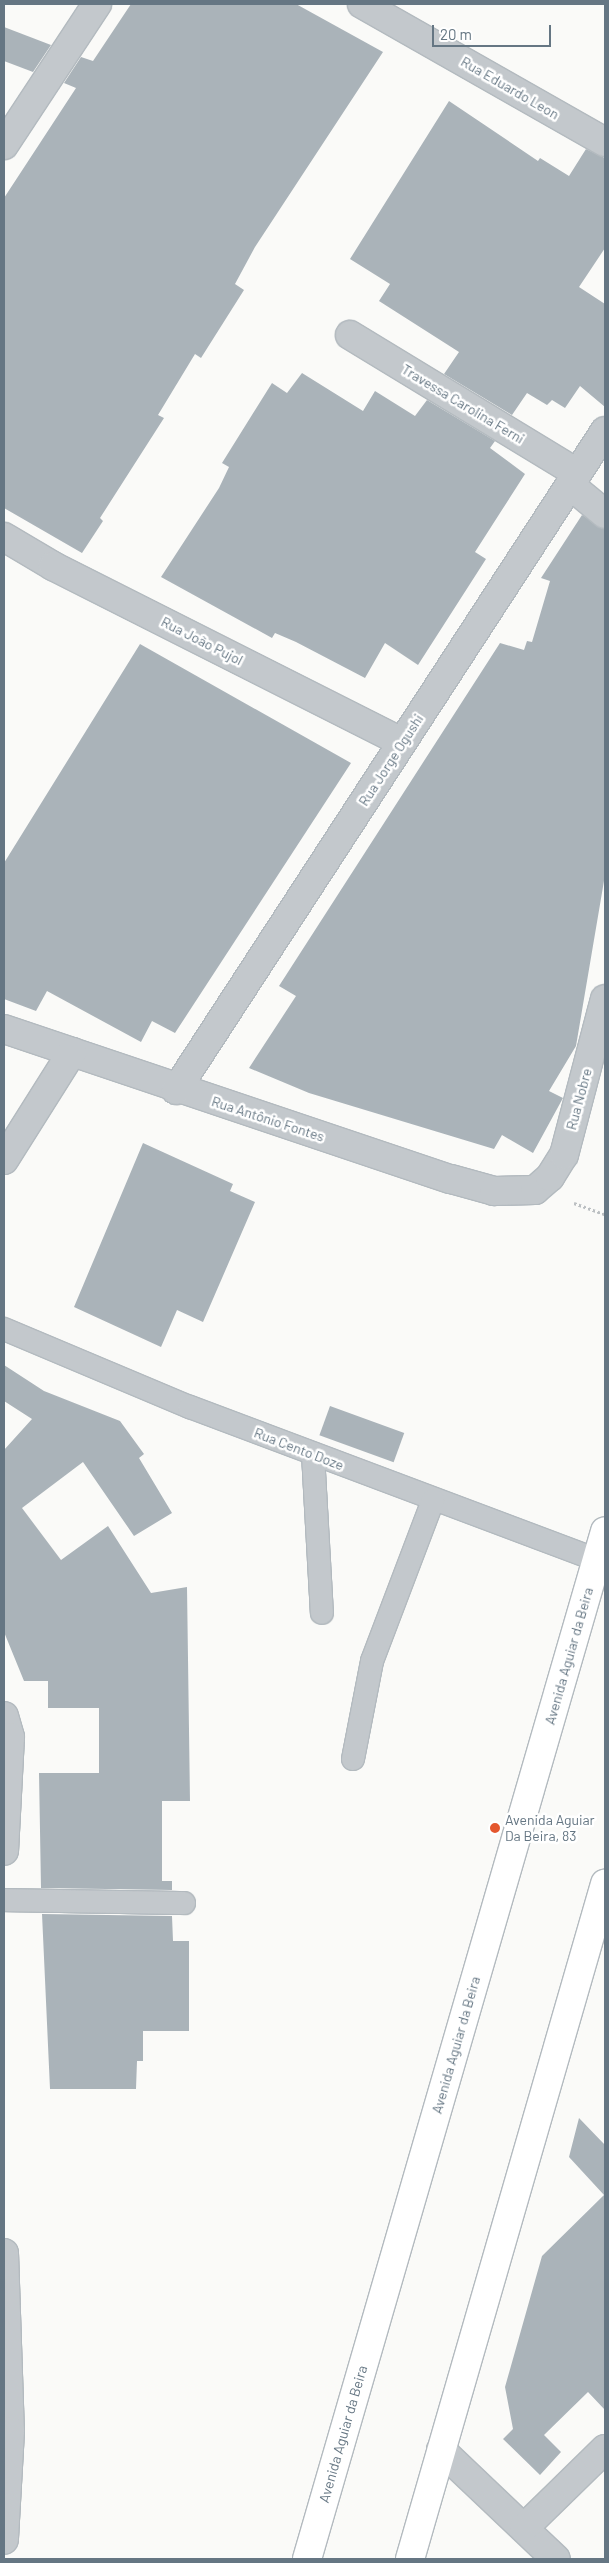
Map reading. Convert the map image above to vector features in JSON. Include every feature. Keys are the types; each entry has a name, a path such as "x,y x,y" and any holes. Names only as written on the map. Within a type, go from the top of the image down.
{"main road":[{"name":"Avenida Aguiar da Beira","path":"307,2559 605,1531"},
{"path":"410,2559 605,1884"}],"street":[{"path":"4,145 97,4"},
{"name":"Rua Eduardo Leon","path":"362,4 605,142"},
{"name":"Travessa Carolina Ferni","path":"350,335 573,479"},
{"name":"Rua Jorge Ogushi","path":"176,1090 605,431"},
{"path":"573,479 605,514"},
{"name":"Rua João Pujol","path":"4,536 53,566 402,742"},
{"name":"Rua Nobre","path":"535,1190 550,1177 564,1155 605,999"},
{"name":"Rua Antônio Fontes","path":"4,1029 176,1090 494,1191 535,1190"},
{"path":"4,1160 72,1052"},
{"path":"4,1716 10,1737 4,1851"},
{"path":"4,2253 10,2431 4,2540"},
{"path":"524,2528 605,2449"},
{"path":"441,2450 556,2559"}],"lane":[{"name":"Rua Cento Doze","path":"4,1329 313,1454 597,1560"},
{"path":"313,1454 322,1614"},
{"path":"353,1759 372,1662 433,1500"},
{"path":"4,1900 184,1903"}],"building":[{"path":"131,4 296,4 383,52 255,247 235,284 244,290 201,358 195,354 158,415 164,418 100,518 103,521 82,553 4,508 4,198 76,88 64,83 81,57 93,61"},
{"path":"4,27 51,45 33,72 4,61"},
{"path":"449,101 538,161 540,158 569,176 586,149 605,158 605,248 579,287 605,304 605,407 580,386 565,408 552,400 547,405 527,393 512,415 444,374 459,352 379,301 390,284 350,259"},
{"path":"302,373 363,411 375,391 415,416 427,400 495,441 490,448 525,474 475,552 486,559 418,665 385,643 365,678 296,642 275,633 272,638 161,577 219,488 229,467 222,463 272,383 287,393"},
{"path":"582,515 605,529 605,875 576,1046 549,1091 563,1098 533,1153 502,1135 494,1149 309,1093 249,1068 296,996 279,986 500,643 524,650 527,641 532,642 550,581 541,578"},
{"path":"140,644 351,763 175,1033 152,1021 141,1042 47,991 36,1011 4,999 4,863"},
{"path":"143,1143 233,1184 230,1191 255,1202 203,1322 177,1310 161,1347 74,1307"},
{"path":"4,1365 44,1391 120,1421 144,1454 139,1458 172,1513 134,1536 83,1462 22,1508 61,1560 108,1526 151,1593 187,1587 190,1801 162,1801 162,1881 172,1881 172,1890 41,1888 39,1773 99,1773 99,1708 48,1708 48,1681 24,1681 4,1632 4,1450 32,1419 4,1401"},
{"path":"330,1406 404,1433 394,1462 319,1435"},
{"path":"42,1914 172,1916 173,1941 189,1941 189,2031 143,2031 143,2061 137,2061 136,2089 50,2089"},
{"path":"579,2118 605,2145 605,2410 588,2392 544,2435 561,2452 540,2475 503,2439 513,2429 505,2387 542,2256 604,2195 569,2157"}],"place":[{"name":"Avenida Aguiar Da Beira, 83","path":"495,1828"}]}
